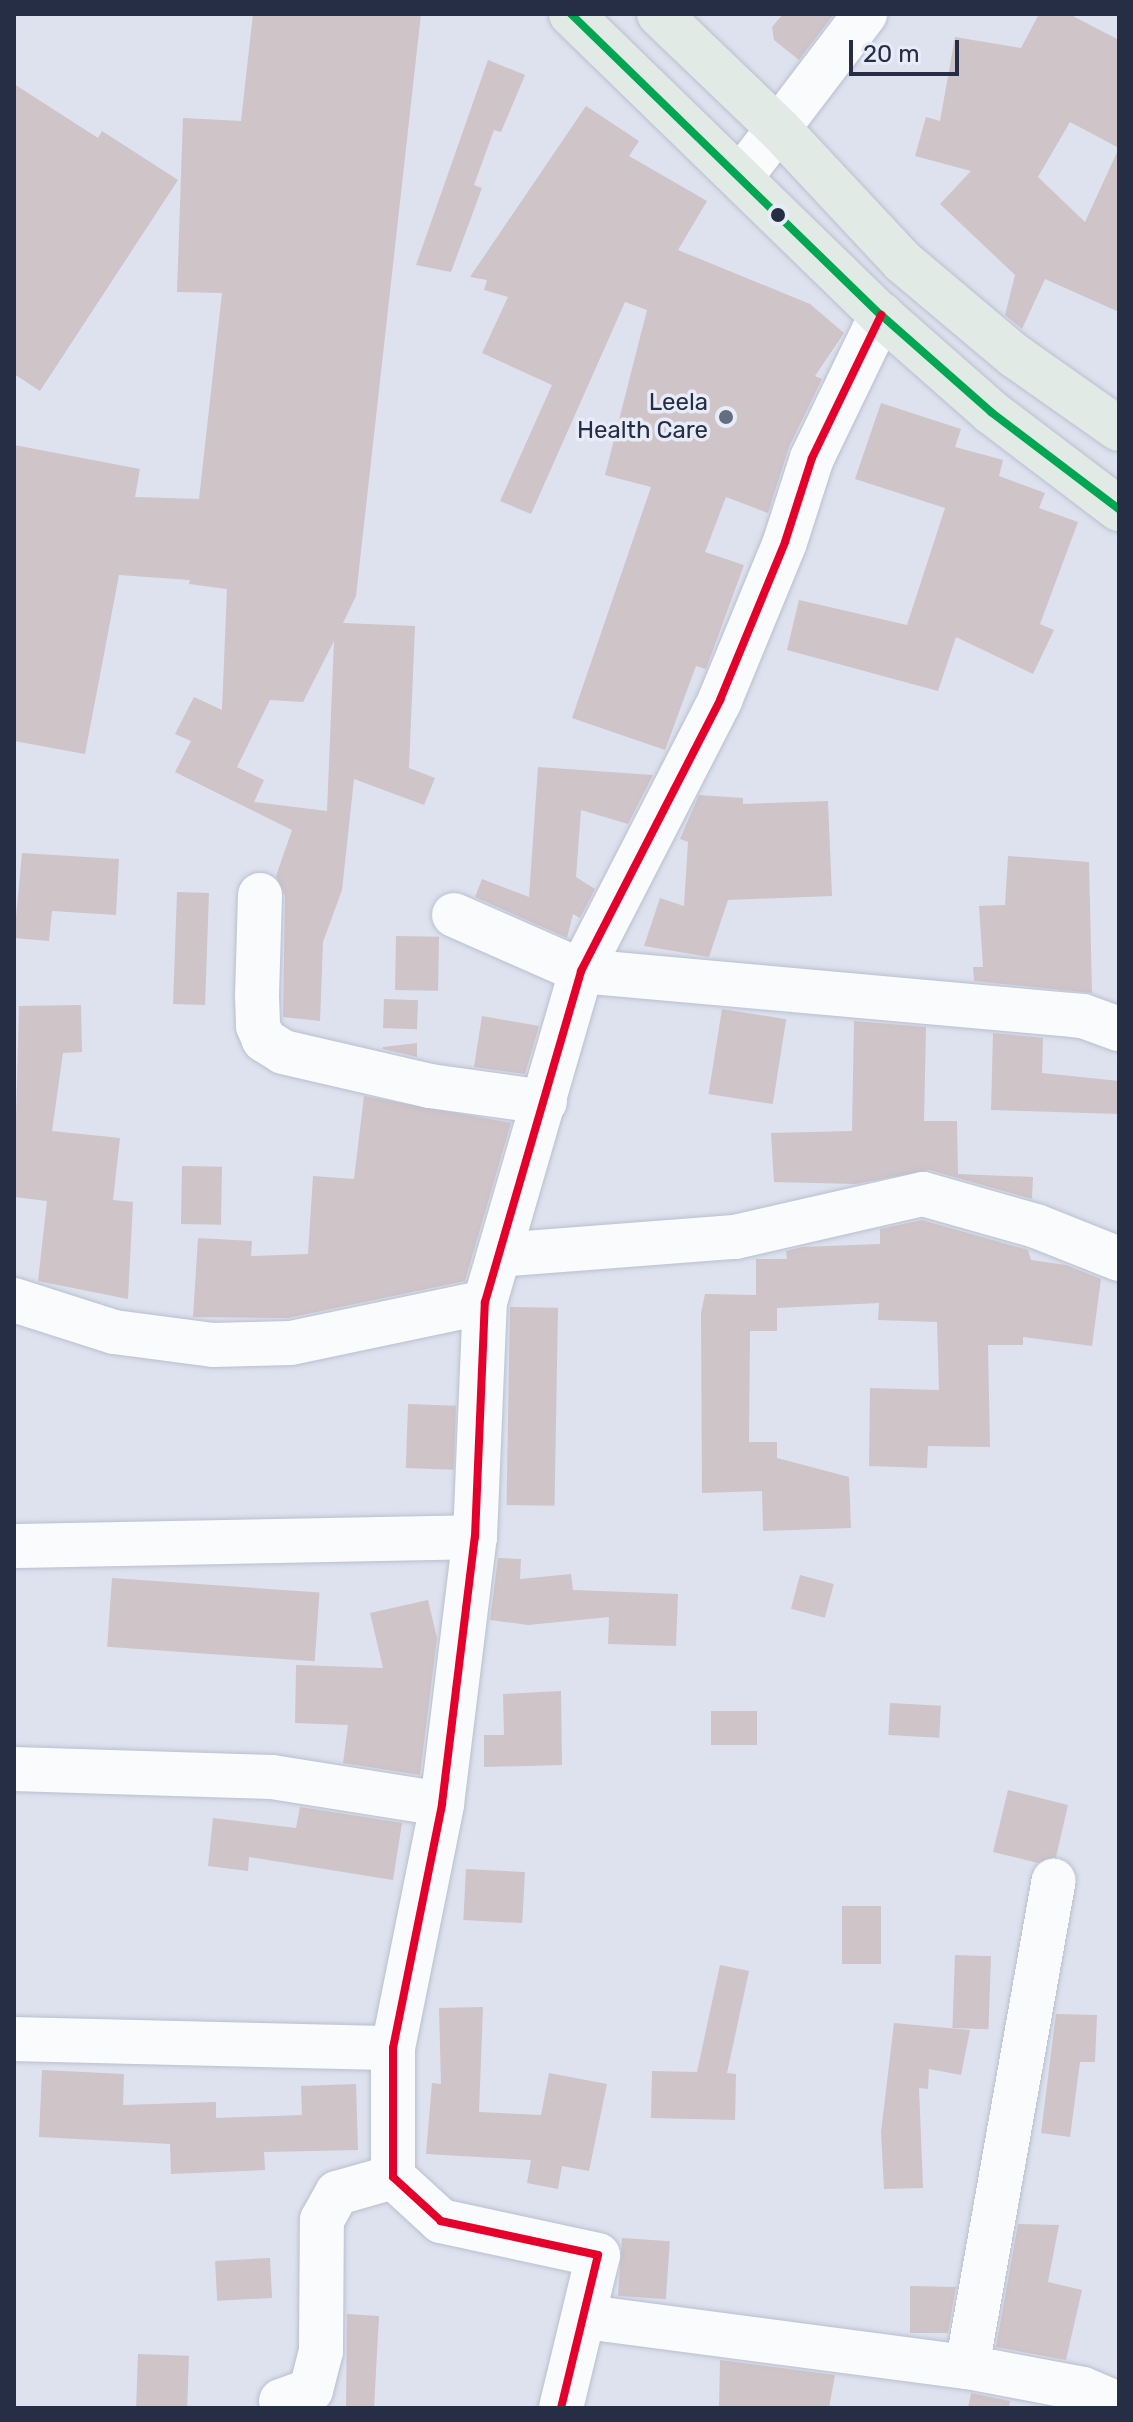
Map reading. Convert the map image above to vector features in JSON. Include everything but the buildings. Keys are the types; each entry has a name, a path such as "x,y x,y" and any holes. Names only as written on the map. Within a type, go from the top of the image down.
{"main road":[{"path":"571,14 881,315 991,412 1119,509"},
{"path":"659,14 780,130 902,261 1015,356 1101,412 1119,429"}],"street":[{"path":"741,177 780,130 865,14"},
{"path":"561,2408 586,2317 598,2255 441,2221 393,2177 393,2048 442,1804 475,1537 485,1302 581,971 720,700 785,542 812,458 881,315"},
{"path":"260,895 257,995 258,1026 264,1040 283,1052 430,1086 545,1102"},
{"path":"454,915 581,971 1083,1016 1119,1029"},
{"path":"499,1255 735,1237 923,1194 1036,1226 1119,1259"},
{"path":"14,1300 114,1332 213,1345 291,1343 485,1302"},
{"path":"14,1546 475,1537"},
{"path":"14,1769 272,1777 442,1804"},
{"path":"967,2367 1054,1881"},
{"path":"14,2039 393,2048"},
{"path":"281,2401 311,2390 321,2351 322,2220 337,2193 393,2177"},
{"path":"586,2317 967,2367 1083,2389 1119,2404"}],"transit line":[{"path":"571,14 881,315 991,412 1119,509"},
{"path":"561,2408 598,2255 441,2221 393,2177 393,2048 442,1804 475,1537 485,1302 581,971 720,700 785,542 812,458 881,315"}],"place":[{"name":"Leela Health Care","path":"726,417"}]}
